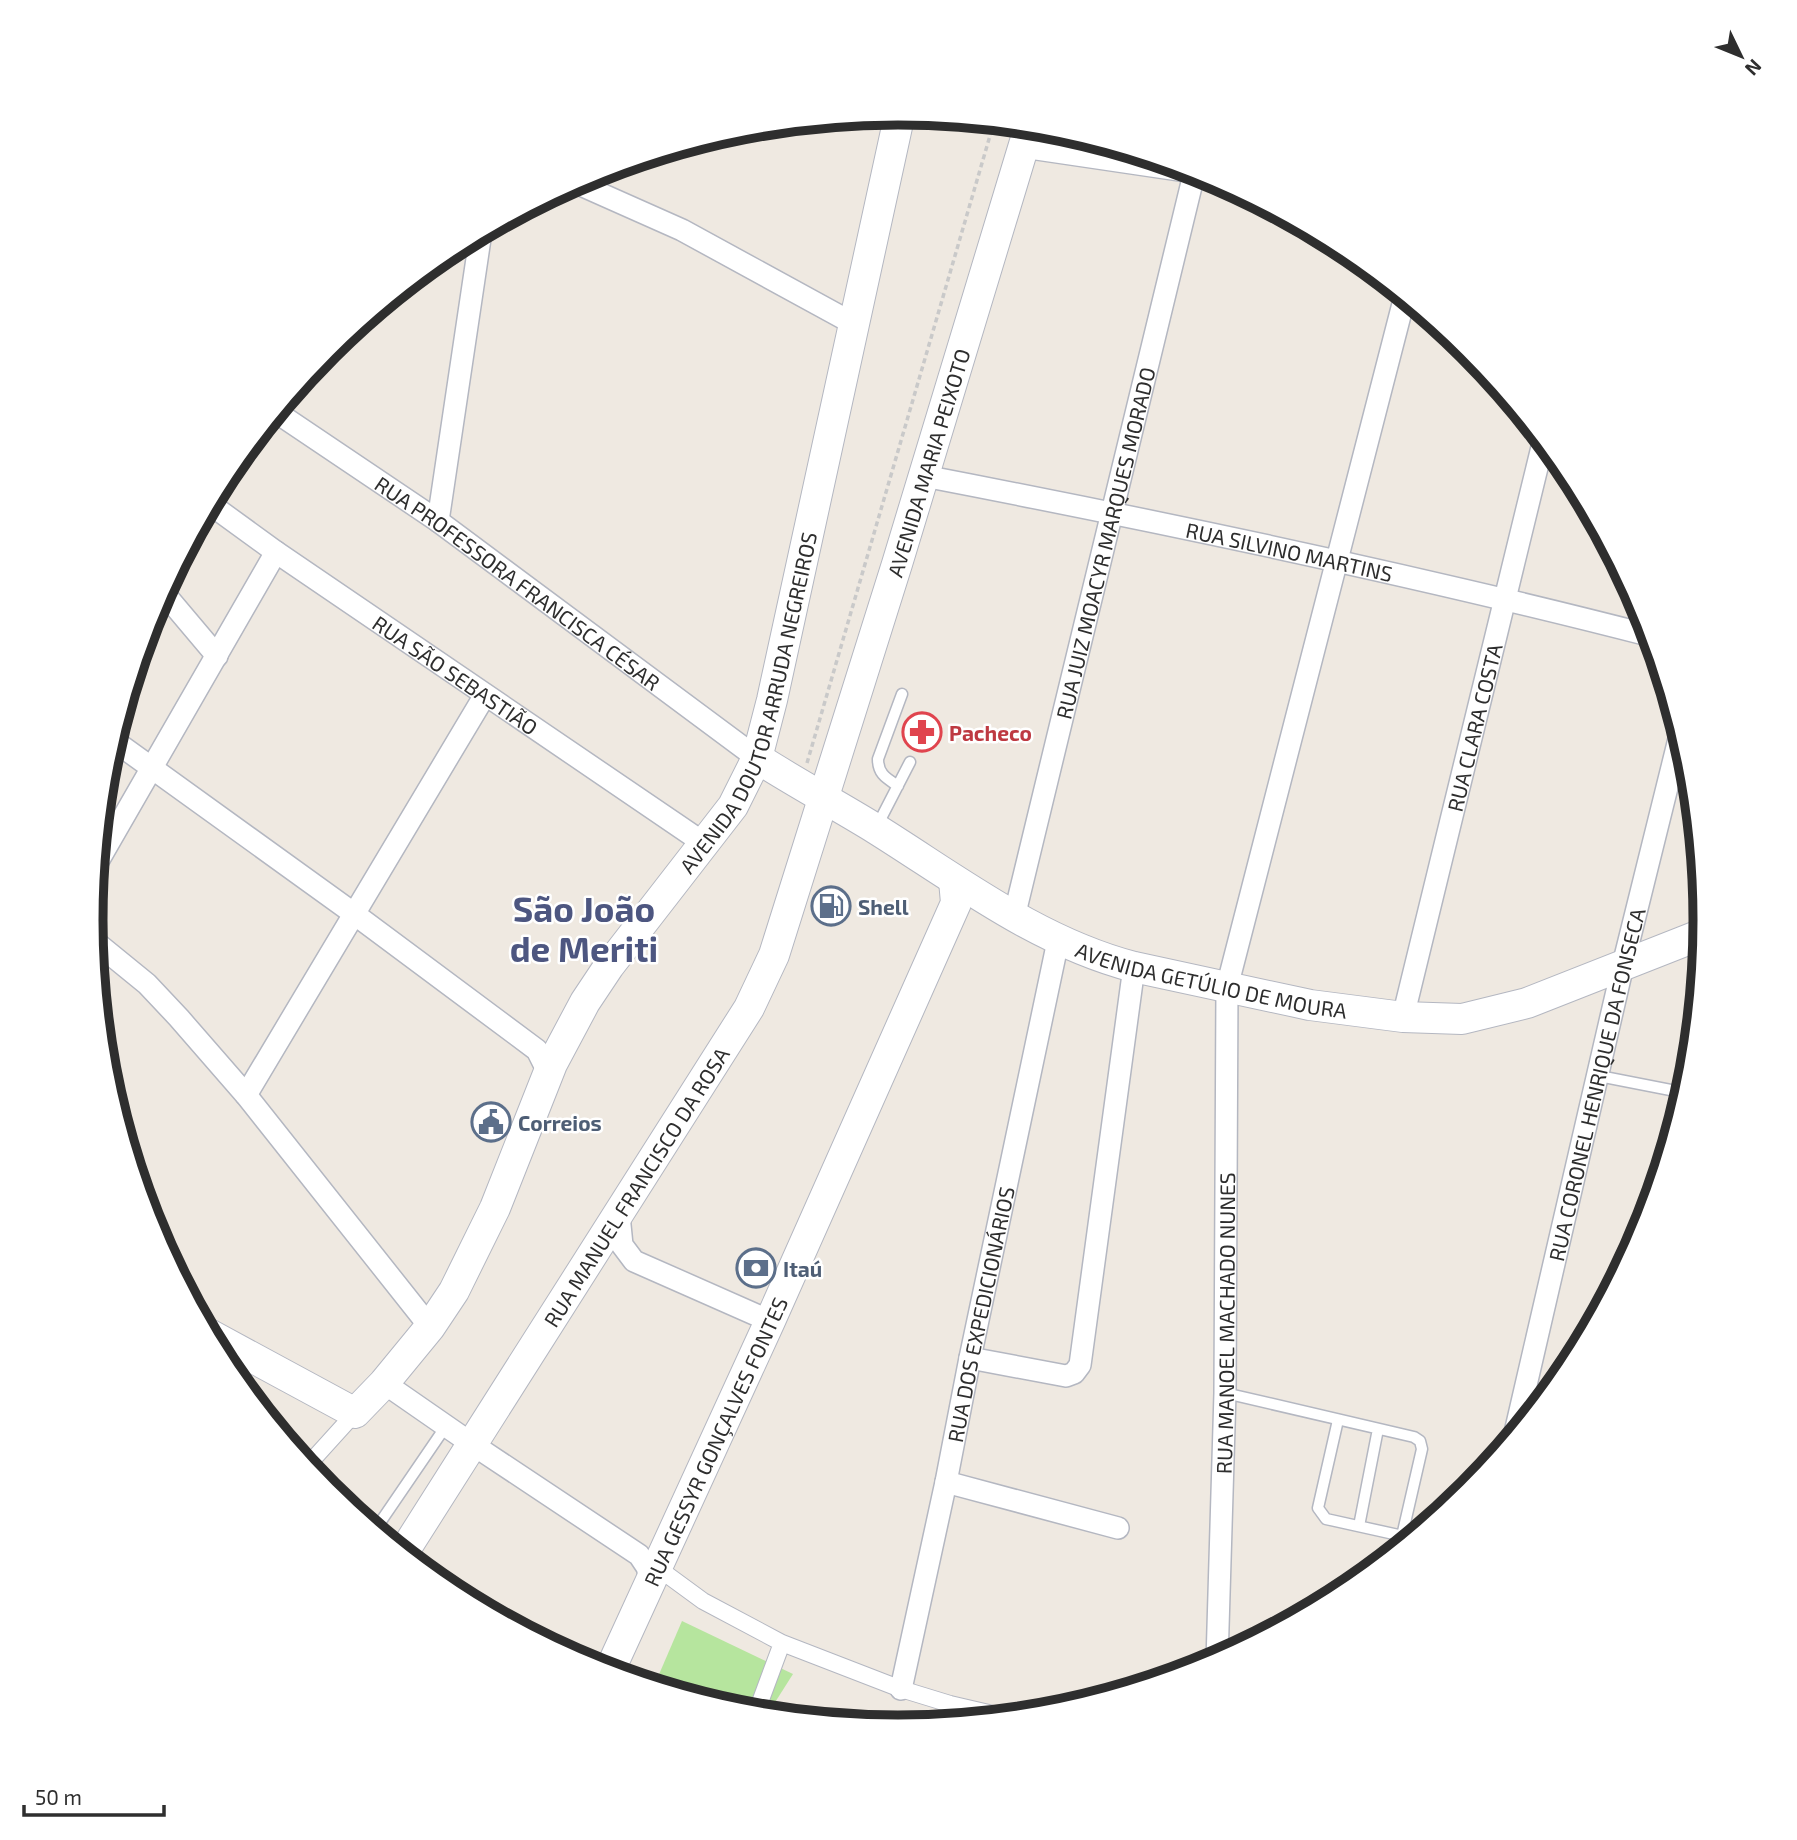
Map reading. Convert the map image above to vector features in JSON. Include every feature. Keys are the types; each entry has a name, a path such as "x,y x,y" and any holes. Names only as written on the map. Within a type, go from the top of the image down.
{"main road":[{"name":"AVENIDA DOUTOR ARRUDA NEGREIROS","path":"355,1413 384,1383 430,1327 454,1291 495,1208 549,1058 609,966 733,806 757,758 897,125"},
{"name":"AVENIDA MARIA PEIXOTO","path":"812,792 924,475 1026,136"},
{"name":"AVENIDA GETÚLIO DE MOURA","path":"757,758 876,829 963,893 1058,941 1106,960 1310,1004 1403,1017 1462,1019 1527,1003 1693,938"},
{"name":"RUA MANUEL FRANCISCO DA ROSA","path":"408,1546 750,1008 774,955 812,792"},
{"name":"RUA GESSYR GONÇALVES FONTES","path":"614,1662 963,893"},
{"path":"225,1343 355,1413"}],"street":[{"path":"1026,136 1107,153"},
{"name":"RUA JUIZ MOACYR MARQUES MORADO","path":"1014,917 1111,512 1196,183"},
{"path":"587,188 681,230 854,324"},
{"path":"438,521 479,245"},
{"name":"RUA MANOEL MACHADO NUNES","path":"1217,1648 1225,1393 1227,987 1403,305"},
{"name":"RUA PROFESSORA FRANCISCA CÉSAR","path":"284,417 438,521 757,758"},
{"name":"RUA CLARA COSTA","path":"1403,1017 1541,452"},
{"name":"RUA SILVINO MARTINS","path":"924,475 1338,561 1505,598 1640,633"},
{"name":"RUA SÃO SEBASTIÃO","path":"218,510 705,844"},
{"path":"107,846 276,552"},
{"path":"171,601 216,656"},
{"path":"246,1095 485,695"},
{"path":"123,747 549,1058"},
{"name":"RUA CORONEL HENRIQUE DA FONSECA","path":"1519,1416 1623,965 1679,772"},
{"name":"RUA DOS EXPEDICIONÁRIOS","path":"901,1689 1058,941"},
{"path":"104,949 147,984 246,1095 430,1327"},
{"path":"970,1357 1066,1376 1074,1373 1080,1365 1134,967"},
{"path":"619,1215 622,1245 634,1261 770,1321"},
{"path":"384,1383 639,1555 655,1575 782,1643 901,1689 979,1711"},
{"path":"314,1458 355,1413"},
{"path":"946,1482 1118,1528"},
{"path":"760,1703 782,1643"}],"lane":[{"path":"898,786 883,776 878,768 878,759 902,694"},
{"path":"876,829 910,762"},
{"path":"1599,1076 1675,1091"},
{"path":"1225,1393 1414,1437 1420,1441 1422,1449 1408,1530"},
{"path":"1338,1420 1318,1507 1326,1519 1401,1536"},
{"path":"380,1523 446,1426"},
{"path":"1359,1527 1378,1429"}],"path":[{"path":"812,792 993,131"}],"green space":[{"path":"682,1621 793,1674 774,1705 743,1700 658,1677"}],"place":[{"name":"Pacheco","path":"922,732"},
{"name":"Shell","path":"831,906"},
{"name":"Correios","path":"491,1122"},
{"name":"Itaú","path":"756,1268"}],"district":[{"name":"São João de Meriti","path":"584,928"}]}
